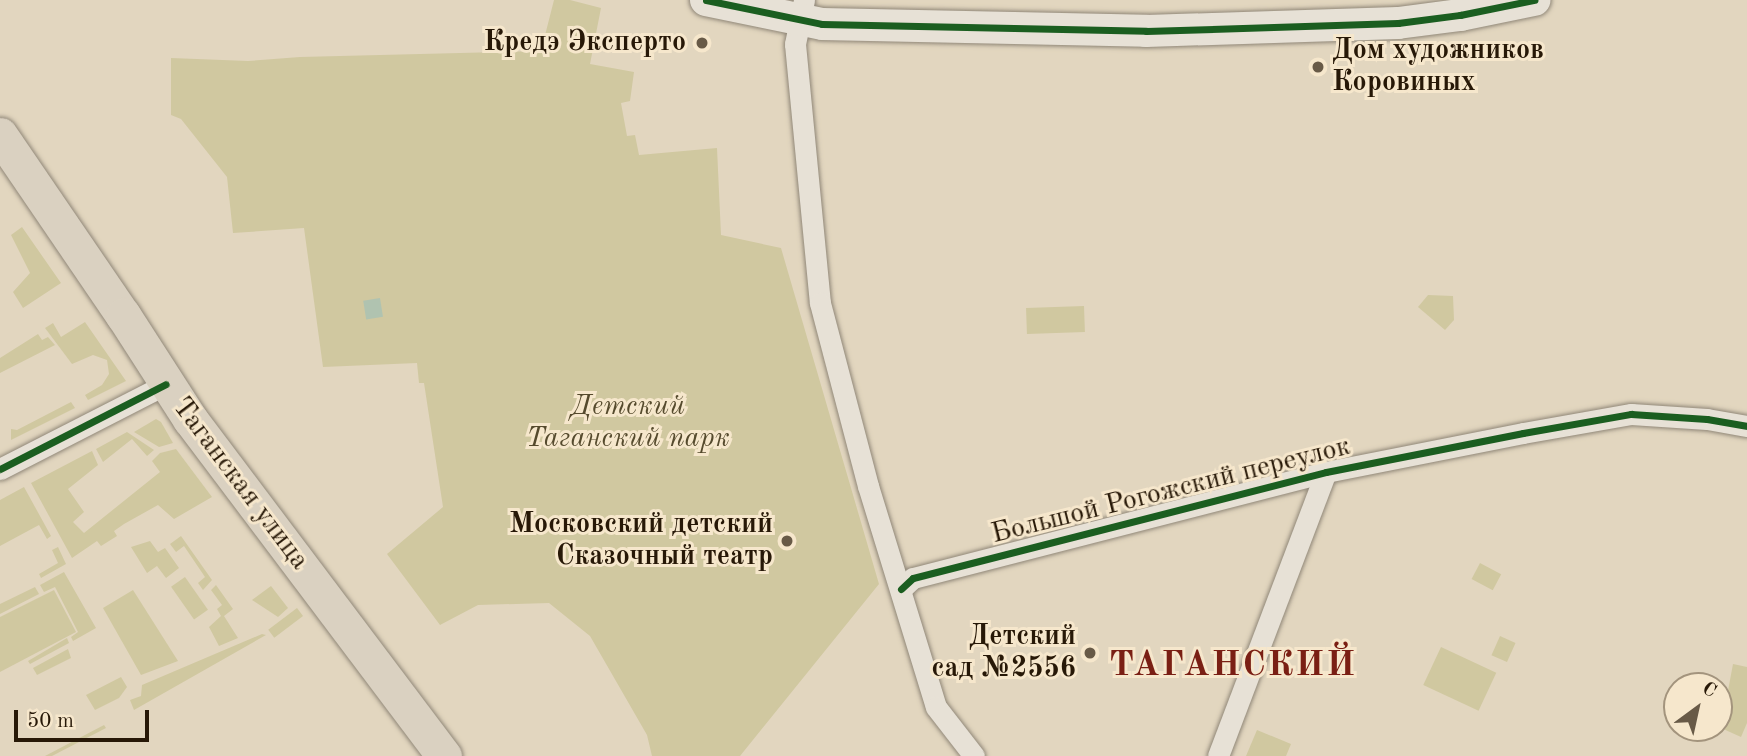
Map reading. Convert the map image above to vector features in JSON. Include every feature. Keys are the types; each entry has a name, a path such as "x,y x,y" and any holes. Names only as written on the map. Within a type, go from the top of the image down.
{"main road":[{"name":"Таганская улица","path":"0,135 123,314 166,384 443,756"}],"street":[{"path":"706,0 965,29 1267,29 1408,22 1534,0"},
{"path":"802,11 795,44 820,303 868,486 936,707 974,756"},
{"path":"0,469 166,384"},
{"name":"Большой Рогожский переулок","path":"901,589 913,578 1326,472 1631,414 1707,419 1747,426"},
{"path":"1218,756 1326,472"}],"green space":[{"name":"Детский Таганский парк","path":"554,0 570,0 601,8 590,64 634,72 630,101 621,103 627,136 635,135 639,155 717,148 721,235 781,248 879,584 740,756 652,756 647,735 590,636 549,603 478,605 440,625 387,554 443,507 424,383 419,383 417,363 323,367 304,228 233,233 227,177 181,119 171,115 171,58 248,61 300,57 541,51"},
{"path":"22,227 61,283 23,308 13,292 30,273 11,235"},
{"path":"1428,295 1453,296 1454,320 1445,330 1418,307"},
{"path":"1084,306 1085,332 1027,334 1026,308"},
{"path":"85,322 126,381 88,400 85,395 102,385 109,374 107,360 93,355 72,364 45,328 53,323 61,337"},
{"path":"38,334 42,340 48,337 55,345 0,373 0,358"},
{"path":"71,402 75,408 11,440 11,429 17,430"},
{"path":"156,419 161,422 173,443 159,447 134,432"},
{"path":"127,432 154,450 147,456 132,439 103,462 96,449"},
{"path":"176,449 212,497 174,519 158,505 114,531 117,536 101,546 97,541 72,558 31,483 92,451 98,465 68,489 84,512 73,522 84,533 160,472 152,461 160,453"},
{"path":"24,487 51,536 47,539 39,525 0,546 0,500"},
{"path":"181,536 212,580 203,590 198,583 205,577 184,546 176,552 170,544"},
{"path":"150,541 158,552 165,548 179,568 166,578 157,566 147,573 131,547"},
{"path":"58,547 66,564 41,578 39,574 58,563 52,550"},
{"path":"1480,563 1501,574 1493,590 1472,579"},
{"path":"64,572 96,628 73,641 71,637 78,632 55,587 44,592 40,585"},
{"path":"185,577 208,610 194,620 171,587"},
{"path":"216,585 233,609 224,616 238,638 219,646 209,627 221,616 217,609 222,605 211,590"},
{"path":"271,586 288,608 278,617 252,600"},
{"path":"35,587 39,594 0,614 0,604"},
{"path":"54,590 76,632 0,672 0,617"},
{"path":"133,590 178,661 141,675 103,608"},
{"path":"297,608 303,616 274,638 268,630"},
{"path":"262,634 266,635 134,710 130,700 141,696 142,685"},
{"path":"1500,636 1516,643 1507,662 1491,655"},
{"path":"67,638 69,643 30,664 28,661"},
{"path":"1441,647 1496,673 1479,711 1423,685"},
{"path":"68,649 71,658 37,675 33,668"},
{"path":"1733,664 1747,667 1747,723 1741,737 1733,733"},
{"path":"121,677 127,687 119,698 95,710 86,695"},
{"path":"104,725 106,728 52,756 45,756"},
{"path":"1257,730 1291,744 1286,756 1246,756"}],"shaded area":[{"path":"380,298 383,317 366,319 363,301"}],"cycle path":[{"path":"706,0 822,24 1146,31 1398,23 1460,15 1534,0"},
{"path":"0,469 166,384"},
{"path":"901,589 913,578 1326,472 1523,433 1631,414 1707,419 1747,426"}],"place":[{"name":"Кредэ Эксперто","path":"702,43"},
{"name":"Дом художников Коровиных","path":"1318,67"},
{"name":"Московский детский Сказочный театр","path":"787,541"},
{"name":"Детский сад №2556","path":"1090,653"}],"district":[{"name":"ТАГАНСКИЙ","path":"1233,666"}]}
